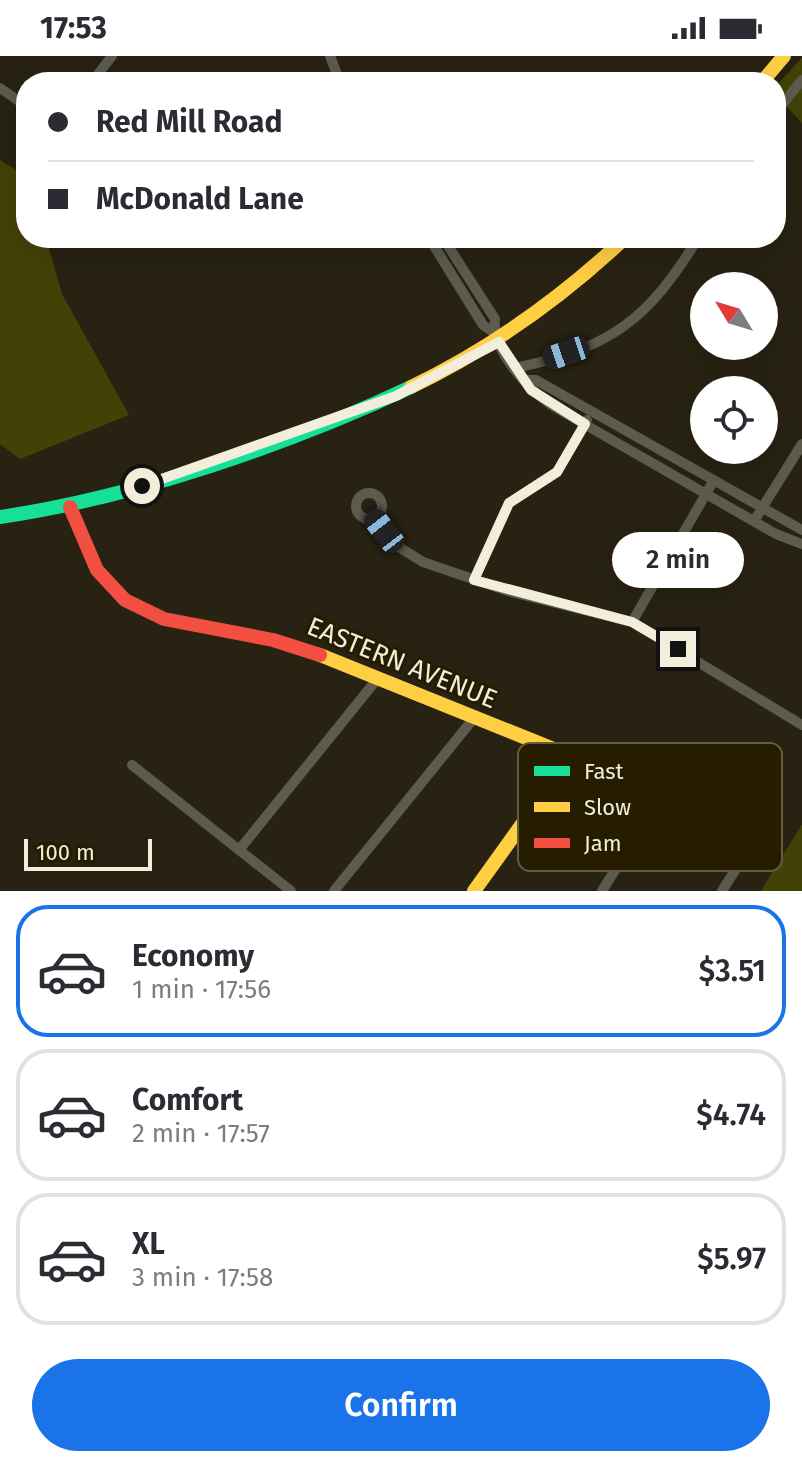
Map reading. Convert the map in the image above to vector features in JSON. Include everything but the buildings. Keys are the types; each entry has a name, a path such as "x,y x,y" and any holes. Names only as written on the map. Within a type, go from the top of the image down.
{"street":[{"path":"100,72 112,56"},
{"path":"770,72 784,56"},
{"path":"786,100 802,80"},
{"path":"435,248 483,325 496,337 531,390 551,405 705,494 802,544"},
{"path":"449,248 495,319 496,337"},
{"path":"0,517 70,507 165,479 372,406 437,377 496,337 549,307 614,248"},
{"path":"515,368 619,333 659,297 691,248"},
{"path":"525,380 536,380 802,530"},
{"path":"474,580 509,503 557,472 591,411"},
{"path":"754,521 802,444"},
{"path":"632,622 714,480"},
{"name":"EASTERN AVENUE","path":"70,507 96,567 123,598 137,607 160,618 293,645 538,743"},
{"path":"374,519 404,552 474,580 632,622 802,725"},
{"path":"239,850 378,678"},
{"path":"334,891 474,718"},
{"path":"132,765 291,891"},
{"path":"474,891 518,830"},
{"path":"602,891 615,871"},
{"name":"EASTERN AVENUE","path":"722,891 733,871"}],"shaded area":[{"path":"802,58 802,123 786,106 786,75"},
{"path":"0,160 16,170 16,248 49,248 62,294 129,415 20,459 0,444"},
{"path":"802,824 802,891 761,891 773,871 782,871 782,857"}],"traffic: fast":[{"path":"0,517 103,497 210,466 314,429 411,387"}],"traffic: slow":[{"path":"770,72 784,56"},
{"path":"411,387 469,356 524,321 576,282 614,248"},
{"path":"320,655 539,743"},
{"path":"474,891 518,830"}],"traffic: jam":[{"path":"70,507 97,570 125,600 164,619 273,640 320,655"}],"route":[{"path":"142,486 396,396 499,342 531,390 585,424 557,472 509,503 474,580 632,622 678,649"}]}
